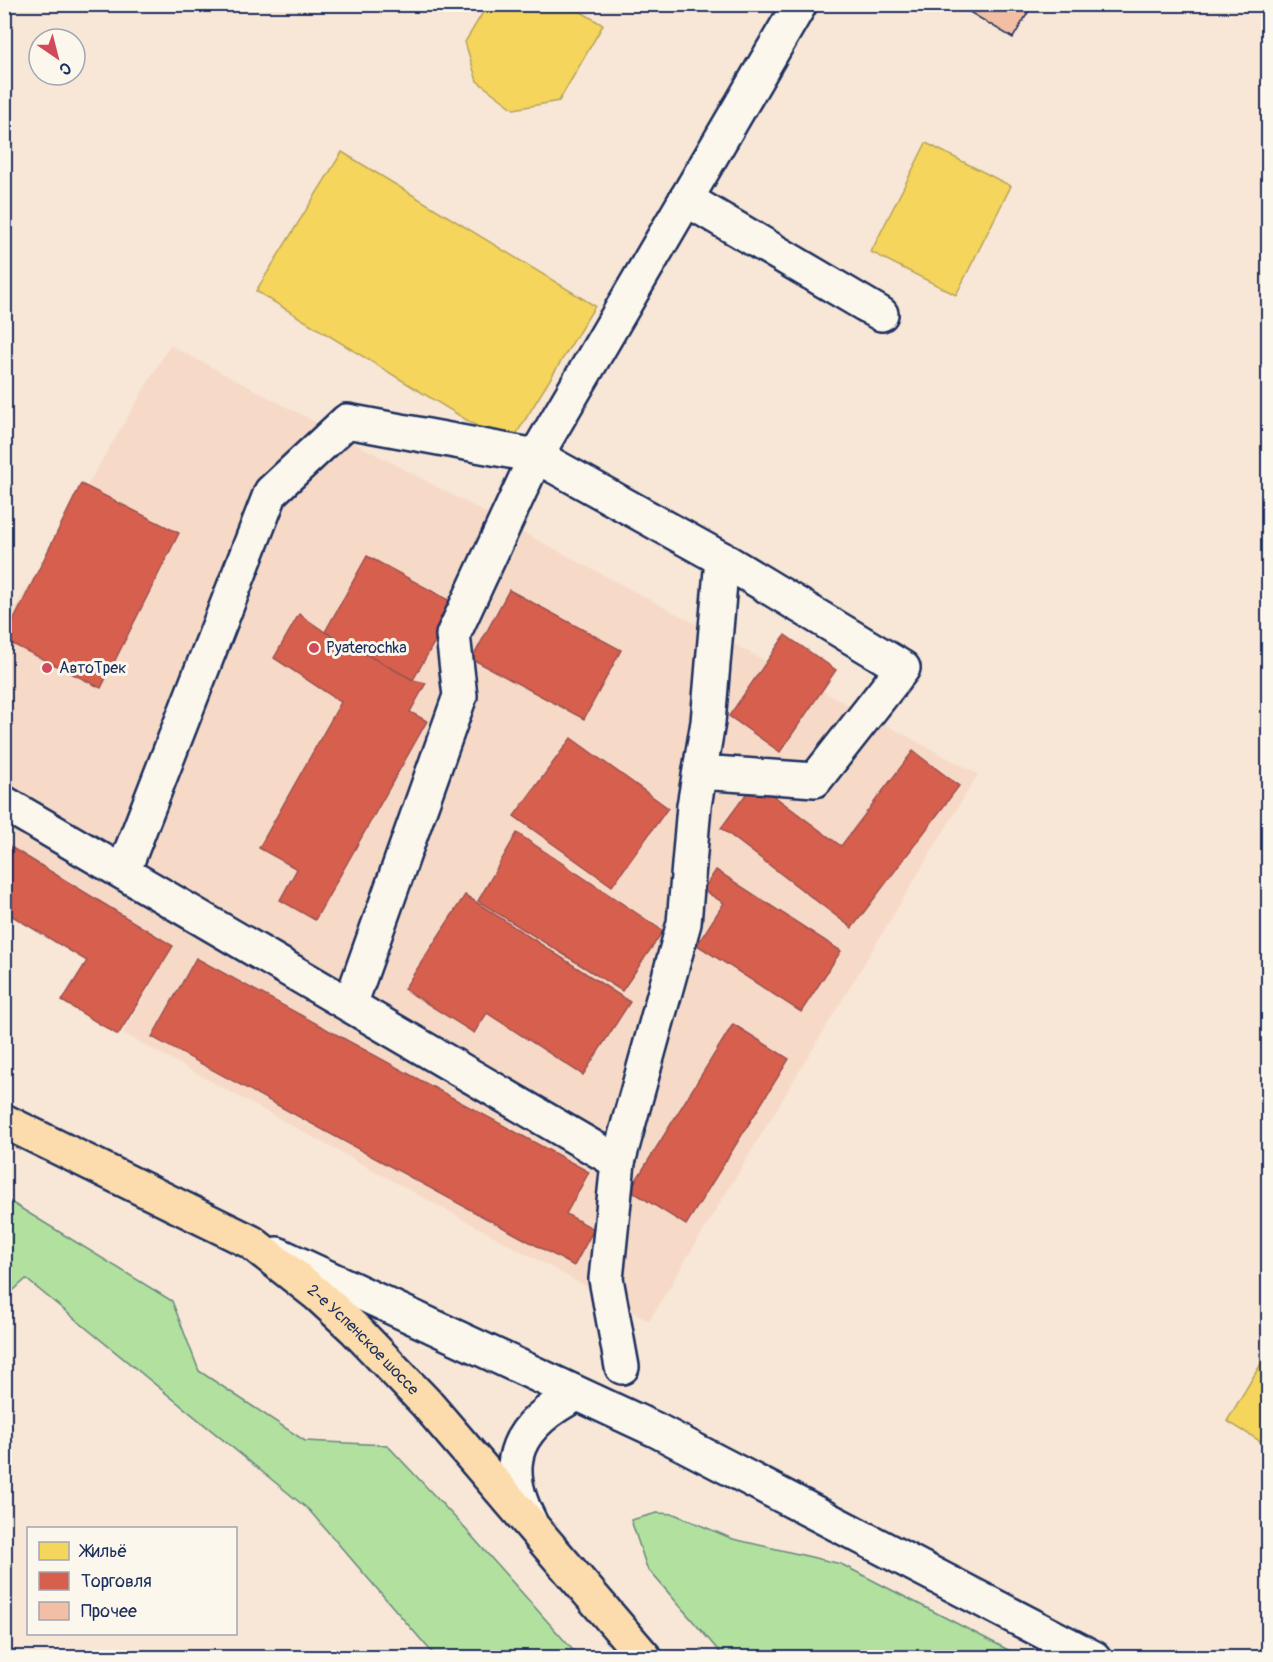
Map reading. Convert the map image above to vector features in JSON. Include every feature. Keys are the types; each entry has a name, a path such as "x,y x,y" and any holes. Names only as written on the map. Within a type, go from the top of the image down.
{"main road":[{"name":"2-е Успенское шоссе","path":"4,1120 251,1242 317,1294 356,1330 426,1403 645,1658"}],"street":[{"path":"350,1005 460,696 453,635 536,456 800,4"},
{"path":"686,199 881,314"},
{"path":"123,872 271,492 347,421 536,456 722,559 903,668 815,780 700,772"},
{"path":"622,1367 606,1278 618,1162 684,923 700,772 708,722 722,559"},
{"path":"4,802 618,1162"},
{"path":"251,1242 656,1430 1094,1658"},
{"path":"532,1527 519,1500 514,1467 517,1450 524,1433 533,1422 576,1394"}],"shaded area":[{"path":"170,345 978,774 649,1321 123,1033 173,946 5,883 5,625"}],"green space":[{"path":"4,1198 172,1301 199,1371 305,1441 387,1445 461,1524 579,1657 436,1657 309,1510 26,1279 5,1298"},
{"path":"657,1513 674,1514 733,1539 841,1564 1022,1657 724,1657 647,1568 631,1520"}],"building: Жильё":[{"path":"488,4 568,4 603,25 559,101 514,109 477,81 465,42"},
{"path":"926,143 1011,186 956,295 871,252"},
{"path":"342,152 595,306 509,446 256,291"},
{"path":"1268,1352 1268,1446 1227,1421"}],"building: Торговля":[{"path":"81,484 179,533 101,688 4,640"},
{"path":"367,556 456,604 413,680 325,632"},
{"path":"509,590 621,650 584,719 472,659"},
{"path":"299,614 325,632 413,680 426,683 410,712 427,721 315,920 280,900 297,869 259,848 341,702 274,658"},
{"path":"785,635 836,670 780,752 729,716"},
{"path":"571,738 668,808 612,886 514,816"},
{"path":"913,751 959,786 852,928 721,828 755,782 841,846"},
{"path":"517,833 663,931 622,991 478,901"},
{"path":"4,843 173,946 118,1035 62,1001 87,961 4,911"},
{"path":"716,870 841,951 801,1012 697,945 724,903 703,890"},
{"path":"465,895 630,1002 583,1075 487,1013 474,1033 404,989"},
{"path":"196,958 589,1172 566,1214 594,1229 574,1266 152,1037"},
{"path":"733,1024 789,1059 686,1225 630,1190"}],"building: Прочее":[{"path":"956,4 1033,4 1013,38"}],"place":[{"name":"Pyaterochka","path":"314,648"},
{"name":"АвтоТрек","path":"47,668"}]}
